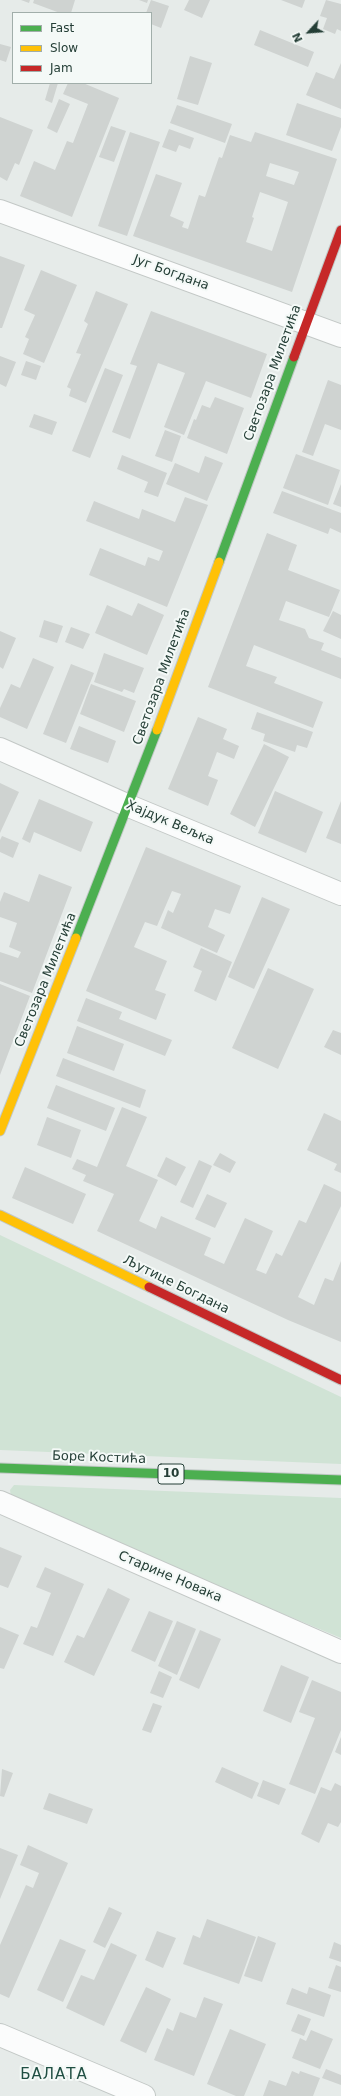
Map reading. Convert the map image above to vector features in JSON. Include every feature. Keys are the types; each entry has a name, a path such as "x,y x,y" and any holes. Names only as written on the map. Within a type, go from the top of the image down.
{"street":[{"name":"Југ Богдана","path":"0,211 341,336"},
{"name":"Светозара Милетића","path":"0,1131 129,806 341,230"},
{"name":"Хајдук Вељка","path":"0,749 129,806 341,894"},
{"name":"Љутице Богдана","path":"0,1215 341,1380"},
{"name":"Боре Костића","path":"0,1468 341,1480"},
{"name":"Старине Новака","path":"0,1502 341,1652"},
{"path":"0,2035 144,2096"}],"green space":[{"path":"0,1235 341,1397 341,1464 0,1450"},
{"path":"14,1485 341,1498 341,1638 14,1502 11,1497 10,1490"}],"building":[{"path":"21,0 30,0 29,3"},
{"path":"34,0 75,0 71,12 57,12 33,3"},
{"path":"139,0 148,0 147,3"},
{"path":"151,0 169,6 161,28 152,24 152,12 146,12"},
{"path":"189,0 210,0 202,18 184,10"},
{"path":"281,0 305,0 302,8"},
{"path":"326,0 341,4 341,31 337,29 335,34 323,29 327,18 320,16"},
{"path":"260,30 314,52 308,67 254,45"},
{"path":"0,44 11,47 6,62 0,60"},
{"path":"190,56 212,63 198,105 177,99"},
{"path":"341,63 341,109 306,95 316,72 334,79"},
{"path":"50,84 58,84 52,103 45,100"},
{"path":"68,84 85,84 119,98 72,217 20,196 34,161 55,170 67,141 73,143 88,104 63,94"},
{"path":"59,99 70,104 57,133 47,128"},
{"path":"297,103 341,118 341,127 332,151 286,135"},
{"path":"177,105 232,124 225,143 170,123"},
{"path":"0,117 33,130 19,165 15,163 7,181 0,177"},
{"path":"111,126 126,131 114,162 99,157"},
{"path":"169,129 194,138 190,149 179,145 176,152 162,147"},
{"path":"130,132 160,142 127,236 98,226"},
{"path":"255,132 337,159 292,292 133,236 156,174 182,183 170,216 184,222 182,227 188,229 199,195 205,197 219,157 222,158 230,135 251,142","holes":["270,163 299,172 294,185 266,176","260,192 288,202 272,251 246,242 254,218 252,217"]},
{"path":"0,256 25,265 2,328 0,328"},
{"path":"41,270 77,285 44,363 23,354 29,339 25,337 35,315 24,310"},
{"path":"96,291 128,304 86,403 69,396 71,389 67,387 81,354 76,353 88,324 84,321"},
{"path":"151,311 267,354 251,398 206,381 184,435 164,427 185,373 158,363 130,439 112,432 137,366 130,364"},
{"path":"0,356 16,362 6,387 0,384"},
{"path":"26,361 41,366 36,380 21,375"},
{"path":"105,368 123,375 90,458 72,451"},
{"path":"328,380 341,385 341,430 325,424 313,456 302,452"},
{"path":"215,397 244,408 227,454 187,438 194,419 196,420 202,405 210,408"},
{"path":"34,414 57,422 52,435 29,427"},
{"path":"165,430 181,436 172,462 155,456"},
{"path":"296,454 340,470 328,505 283,488"},
{"path":"122,455 167,473 158,497 144,492 148,482 117,469"},
{"path":"205,456 223,463 207,501 166,484 175,463 199,473"},
{"path":"341,484 341,507 333,504"},
{"path":"282,491 341,513 341,533 330,528 328,534 273,513"},
{"path":"185,497 208,505 167,607 89,575 100,548 145,566 148,557 159,561 163,551 86,521 94,501 139,519 142,509 175,522"},
{"path":"267,533 297,545 288,570 340,590 329,617 286,601 279,620 305,629 309,638 324,643 321,650 341,658 341,679 254,645 246,666 277,677 274,683 323,702 313,728 208,687"},
{"path":"138,603 164,615 147,655 95,633 107,605 132,616"},
{"path":"333,611 341,615 341,639 323,631"},
{"path":"44,620 63,626 57,643 39,637"},
{"path":"71,627 90,634 83,649 65,642"},
{"path":"0,631 16,638 3,669 0,667"},
{"path":"104,653 144,668 134,693 124,689 122,692 94,682"},
{"path":"33,658 54,667 27,729 0,717 0,708 11,684 20,688"},
{"path":"71,664 94,673 66,743 43,734"},
{"path":"91,684 136,701 124,732 80,714"},
{"path":"257,712 313,732 307,748 297,745 295,752 263,741 265,734 251,729"},
{"path":"198,717 227,729 223,739 239,746 234,759 217,752 208,776 218,780 208,806 168,789"},
{"path":"79,726 116,741 108,763 70,749"},
{"path":"264,744 289,757 255,827 230,814"},
{"path":"0,783 19,792 0,833"},
{"path":"275,791 323,812 306,853 258,833"},
{"path":"39,799 93,822 81,852 34,832 30,843 22,839"},
{"path":"341,801 341,844 326,838"},
{"path":"2,836 19,843 13,858 0,852 0,840"},
{"path":"146,847 241,886 230,914 215,909 208,927 225,935 217,953 161,928 168,910 173,913 181,894 172,891 157,926 145,922 134,947 167,961 155,990 166,994 156,1020 86,991"},
{"path":"39,874 72,887 32,993 0,981 0,952 18,958 21,952 9,947 17,923 0,917 0,902 4,892 29,902"},
{"path":"262,897 290,909 254,989 228,977"},
{"path":"201,948 232,962 216,1001 194,991 202,971 193,967"},
{"path":"268,968 314,989 278,1069 232,1048"},
{"path":"0,984 30,996 0,1075"},
{"path":"86,998 122,1012 119,1019 172,1040 165,1056 77,1021"},
{"path":"77,1026 124,1044 114,1071 67,1053"},
{"path":"333,1030 341,1033 341,1055 324,1047"},
{"path":"63,1058 146,1090 140,1108 56,1076"},
{"path":"56,1085 115,1108 106,1131 47,1108"},
{"path":"122,1107 147,1117 126,1166 158,1180 139,1221 156,1229 161,1216 211,1238 204,1255 224,1264 245,1218 273,1231 256,1270 266,1274 276,1253 282,1256 299,1220 306,1223 324,1184 341,1192 341,1206 298,1297 314,1305 325,1278 333,1281 341,1261 341,1342 288,1320 97,1231 114,1194 83,1181 86,1175 72,1169 77,1159 97,1167"},
{"path":"324,1113 341,1121 341,1173 334,1170 337,1164 307,1150"},
{"path":"47,1117 81,1130 71,1158 37,1145"},
{"path":"220,1153 236,1162 230,1173 213,1165"},
{"path":"166,1157 186,1167 176,1186 157,1176"},
{"path":"199,1160 212,1166 193,1208 180,1202"},
{"path":"25,1167 86,1194 73,1224 12,1198"},
{"path":"207,1194 227,1203 215,1228 195,1219"},
{"path":"0,1547 22,1556 8,1588 0,1585"},
{"path":"45,1567 84,1584 53,1656 23,1644 31,1626 37,1628 51,1593 36,1587"},
{"path":"108,1588 130,1599 94,1676 64,1662 77,1635 84,1638"},
{"path":"149,1611 173,1621 155,1662 131,1651"},
{"path":"177,1621 196,1629 177,1675 158,1666"},
{"path":"0,1627 19,1635 4,1669 0,1668"},
{"path":"200,1630 221,1639 199,1689 179,1680"},
{"path":"281,1665 309,1677 291,1723 263,1711"},
{"path":"159,1671 172,1677 163,1698 150,1693"},
{"path":"312,1680 341,1692 341,1730 315,1794 289,1784 315,1718 299,1712"},
{"path":"153,1703 162,1706 151,1733 142,1730"},
{"path":"341,1737 341,1755 335,1752"},
{"path":"222,1767 259,1783 252,1799 215,1782"},
{"path":"2,1769 13,1773 4,1797 0,1796"},
{"path":"263,1780 286,1789 279,1805 257,1796"},
{"path":"335,1783 341,1786 341,1822 338,1827 328,1823 319,1843 301,1834 321,1787 331,1791"},
{"path":"49,1793 93,1809 87,1824 43,1809"},
{"path":"28,1845 68,1863 9,1998 0,1994 0,1945 26,1885 33,1888 39,1873 20,1865"},
{"path":"0,1848 18,1855 0,1899"},
{"path":"109,1907 122,1913 105,1948 93,1942"},
{"path":"207,1919 256,1937 239,1984 183,1964 193,1935 200,1938"},
{"path":"157,1931 176,1938 163,1968 145,1960"},
{"path":"258,1936 276,1943 262,1982 244,1976"},
{"path":"60,1939 86,1950 63,2002 37,1990"},
{"path":"334,1942 341,1945 341,1962 329,1958"},
{"path":"111,1943 137,1955 104,2026 66,2008 81,1975 94,1980"},
{"path":"336,1965 341,1967 341,1992 328,1988"},
{"path":"146,1987 171,1999 146,2053 120,2041"},
{"path":"309,1987 331,1995 324,2017 286,2004 292,1988 307,1994"},
{"path":"204,1997 223,2004 194,2076 154,2060 167,2028 173,2031 180,2012 196,2018"},
{"path":"298,2014 311,2019 304,2036 291,2031"},
{"path":"230,2029 266,2044 244,2096 236,2096 207,2084"},
{"path":"311,2030 333,2039 320,2069 292,2058 300,2038 306,2041"},
{"path":"326,2069 341,2075 341,2085 322,2078"},
{"path":"292,2071 299,2074 300,2071 320,2078 313,2096 263,2096 269,2080 286,2086"}],"traffic: fast":[{"path":"219,562 294,357"},
{"path":"76,938 157,730"},
{"path":"0,1468 341,1480"}],"traffic: slow":[{"path":"157,730 219,562"},
{"path":"0,1131 76,938"},
{"path":"0,1215 149,1287"}],"traffic: jam":[{"path":"294,357 341,230"},
{"path":"149,1287 341,1380"}],"district":[{"name":"БАЛАТА","path":"54,2075"}]}
